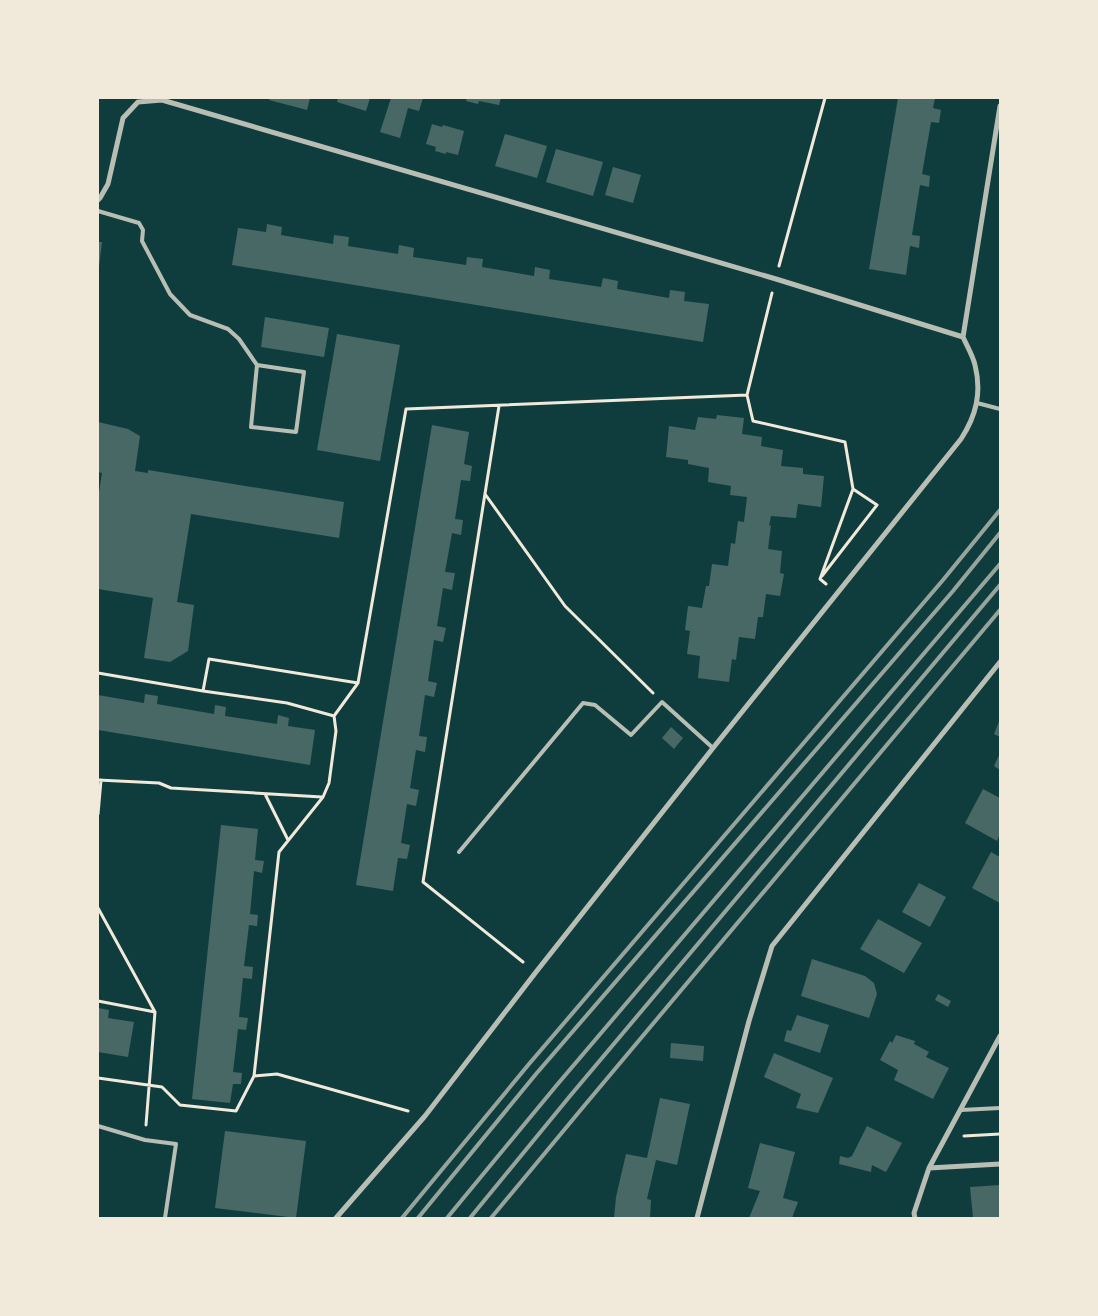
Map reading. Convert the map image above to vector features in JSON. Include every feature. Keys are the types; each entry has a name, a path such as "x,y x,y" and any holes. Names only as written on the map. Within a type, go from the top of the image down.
{"street":[{"path":"98,200 108,184 123,118 138,102 162,100 776,279 963,337"},
{"path":"336,1218 425,1116 536,972 971,425 977,403 978,383 975,364 963,337 1000,106"},
{"path":"697,1218 749,1021 772,946 1000,662"},
{"path":"915,1218 914,1213 929,1168 1000,1036"},
{"path":"929,1168 1000,1164"}],"lane":[{"path":"98,211 139,223 143,230 142,242 170,294 190,315 228,330 239,339 257,366 251,427 296,432 304,372 257,366"},
{"path":"977,403 1000,409"},
{"path":"459,852 583,704 595,705 631,735 662,702 713,748"},
{"path":"960,1110 1000,1108"},
{"path":"98,1126 145,1140 176,1144 165,1218"}],"path":[{"path":"820,579 853,489 845,442 753,421 747,395 776,279 826,98"},
{"path":"98,1078 162,1087 180,1105 236,1111 254,1076 279,852 323,797 329,783 336,731 334,716 358,682 406,409 747,395"},
{"path":"499,406 423,882 536,972"},
{"path":"820,579 877,506 853,489"},
{"path":"485,494 565,606 662,702"},
{"path":"820,579 838,593"},
{"path":"203,691 209,659 358,682"},
{"path":"98,673 288,703 334,716"},
{"path":"98,814 99,780 159,783 171,788 323,797"},
{"path":"265,794 288,841"},
{"path":"98,908 155,1012 145,1140"},
{"path":"98,1001 155,1012"},
{"path":"254,1076 277,1074 425,1116"},
{"path":"946,1137 1000,1134"}],"building":[{"path":"270,98 310,98 307,110 269,100"},
{"path":"338,98 370,98 366,111 337,102"},
{"path":"391,98 423,98 419,111 408,108 400,138 380,132"},
{"path":"467,98 501,98 499,105 479,101 478,104 466,101"},
{"path":"898,98 935,98 933,108 941,110 939,123 931,122 922,174 930,176 929,187 920,185 912,235 920,236 919,248 910,246 906,275 869,269"},
{"path":"432,124 464,131 458,155 435,151 436,147 426,144"},
{"path":"505,134 547,146 537,178 495,166"},
{"path":"556,149 603,162 593,196 546,182"},
{"path":"613,167 641,175 633,203 605,195"},
{"path":"267,224 282,227 281,235 333,244 334,235 349,237 348,246 398,254 399,245 414,248 413,257 466,265 467,257 483,259 482,267 534,276 535,267 550,270 549,279 601,287 603,278 618,281 617,289 669,298 670,290 685,292 684,301 709,304 703,342 232,265 238,228 266,232"},
{"path":"98,242 102,242 99,267 98,267"},
{"path":"265,317 329,328 324,357 261,347"},
{"path":"337,334 400,345 380,461 317,450"},
{"path":"717,415 744,418 742,434 762,437 761,446 783,450 781,466 803,468 803,474 824,476 821,507 798,504 796,518 771,516 768,549 782,551 780,573 784,574 780,596 766,594 763,617 758,617 755,639 739,637 736,660 732,659 729,682 698,678 700,656 687,654 690,631 685,630 688,606 702,608 706,586 709,586 712,564 728,566 731,543 735,544 738,521 744,522 747,497 730,495 731,486 708,482 709,468 688,464 688,460 666,457 669,426 695,430 698,417 716,419"},
{"path":"98,422 128,429 140,436 135,471 148,473 148,470 344,502 339,538 191,514 177,602 194,605 188,651 170,662 144,658 153,598 98,589 98,498 102,473 98,472"},
{"path":"432,425 469,432 464,464 472,466 470,481 461,480 455,519 463,520 461,535 452,533 445,572 455,573 452,590 443,588 437,626 446,628 443,642 434,640 428,681 437,683 434,697 425,695 419,736 427,737 425,752 416,750 410,788 419,790 416,806 407,804 401,843 410,845 407,859 398,858 393,891 356,885"},
{"path":"145,694 158,696 157,704 214,714 215,705 226,707 225,716 277,724 278,715 289,718 288,726 315,730 310,765 98,730 98,695 144,703"},
{"path":"1000,719 1000,737 994,734"},
{"path":"671,727 683,738 674,749 662,738"},
{"path":"1000,753 1000,770 994,766"},
{"path":"983,789 1000,798 1000,834 997,841 965,823"},
{"path":"221,825 258,829 255,860 264,861 262,873 254,871 250,914 258,915 257,926 249,925 244,966 253,967 252,979 243,978 239,1017 248,1018 246,1030 238,1029 233,1072 242,1073 241,1084 233,1084 230,1103 192,1099"},
{"path":"991,852 1000,857 1000,903 972,888"},
{"path":"919,883 946,897 930,927 902,912"},
{"path":"878,919 922,943 904,973 860,949"},
{"path":"812,959 865,976 874,983 877,994 869,1018 801,996"},
{"path":"938,994 951,1001 948,1007 935,1000"},
{"path":"98,1008 109,1010 108,1018 134,1022 128,1057 98,1052"},
{"path":"797,1015 829,1025 820,1053 784,1041 787,1030 791,1031"},
{"path":"896,1035 915,1041 914,1044 929,1052 926,1057 949,1068 933,1099 894,1080 898,1070 880,1060 890,1041 892,1043"},
{"path":"671,1043 704,1046 703,1061 670,1058"},
{"path":"774,1053 833,1078 818,1113 796,1108 801,1094 764,1077"},
{"path":"660,1098 690,1104 677,1165 656,1160 647,1199 651,1200 650,1218 614,1218 616,1197 626,1154 647,1158"},
{"path":"867,1126 902,1143 886,1172 872,1165 871,1172 839,1164 840,1156 848,1158 852,1156"},
{"path":"225,1131 306,1141 296,1218 215,1208"},
{"path":"760,1143 795,1152 783,1198 798,1202 792,1218 749,1218 760,1191 748,1188"},
{"path":"1000,1185 1000,1218 973,1218 970,1187"}],"railway":[{"path":"402,1218 529,1064 943,580 1000,510"},
{"path":"418,1218 536,1074 953,591 1000,533"},
{"path":"447,1218 556,1086 1000,564"},
{"path":"470,1218 570,1096 1000,585"},
{"path":"491,1218 1000,610"}]}
